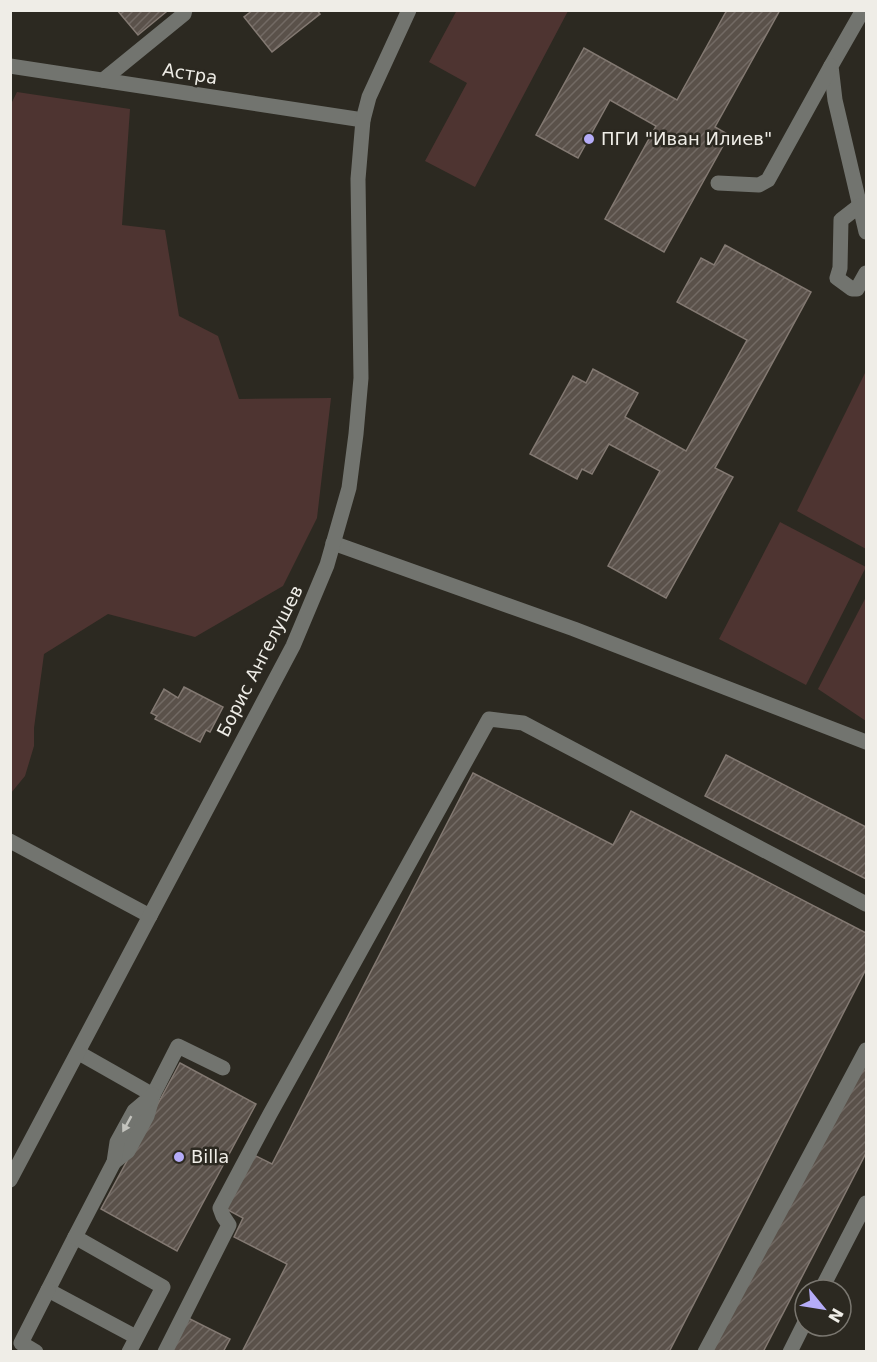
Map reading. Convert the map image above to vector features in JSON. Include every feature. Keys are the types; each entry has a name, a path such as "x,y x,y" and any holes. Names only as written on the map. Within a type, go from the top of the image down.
{"street":[{"path":"103,80 184,14 185,10"},
{"name":"Борис Ангелушев","path":"10,1180 293,646 318,588 348,488 356,434 361,378 358,179 363,120 369,97 409,10"},
{"path":"718,183 759,185 768,180 863,10"},
{"name":"Астра","path":"10,66 363,120"},
{"path":"831,66 835,100 867,232"},
{"path":"859,206 841,220 840,268 837,278 852,289 857,289 867,273"},
{"path":"333,543 574,629 867,742"},
{"path":"165,1352 229,1225 220,1208 489,720 523,723 867,904"},
{"path":"10,841 150,915"},
{"path":"36,1352 21,1343 114,1162 117,1142 134,1111 153,1095 178,1046 223,1068"},
{"path":"705,1352 867,1050"},
{"path":"79,1053 153,1095"},
{"path":"827,1278 867,1203"},
{"path":"75,1237 163,1287 129,1352"},
{"path":"48,1290 136,1337"},
{"path":"790,1352 797,1338"}],"shaded area":[{"path":"457,10 568,11 475,187 425,161 467,83 429,62"},
{"path":"17,92 130,109 122,225 165,230 179,316 218,336 239,399 331,398 317,518 283,586 195,637 108,614 44,654 34,728 34,746 25,776 11,793 10,106"},
{"path":"866,371 866,549 797,511"},
{"path":"780,522 866,567 806,685 719,639"},
{"path":"866,597 866,721 818,689"}],"building":[{"path":"117,10 164,10 166,12 138,35"},
{"path":"253,10 317,10 320,14 272,52 244,17"},
{"path":"727,10 780,10 715,127 729,135 664,252 605,219 656,126 610,100 578,158 536,135 584,48 677,100"},
{"path":"725,245 811,292 715,468 733,477 666,598 608,566 660,471 609,444 592,474 582,469 577,479 530,454 573,376 586,383 593,369 638,393 625,417 686,451 747,340 677,302 701,258 714,265"},
{"path":"184,687 223,707 210,732 206,730 200,742 155,719 157,716 151,713 164,689 178,698"},
{"path":"726,755 866,827 866,879 705,796"},
{"path":"473,773 613,845 631,811 866,933 866,969 669,1352 242,1352 287,1264 234,1237 243,1218 226,1209 254,1155 272,1164"},
{"path":"866,1054 866,1153 801,1278 793,1278 793,1294 763,1352 712,1352"},
{"name":"Billa","path":"180,1063 256,1104 177,1251 101,1209"},
{"path":"188,1318 230,1339 223,1352 171,1352"}],"place":[{"name":"ПГИ \"Иван Илиев\"","path":"589,139"},
{"name":"Billa","path":"179,1157"}]}
